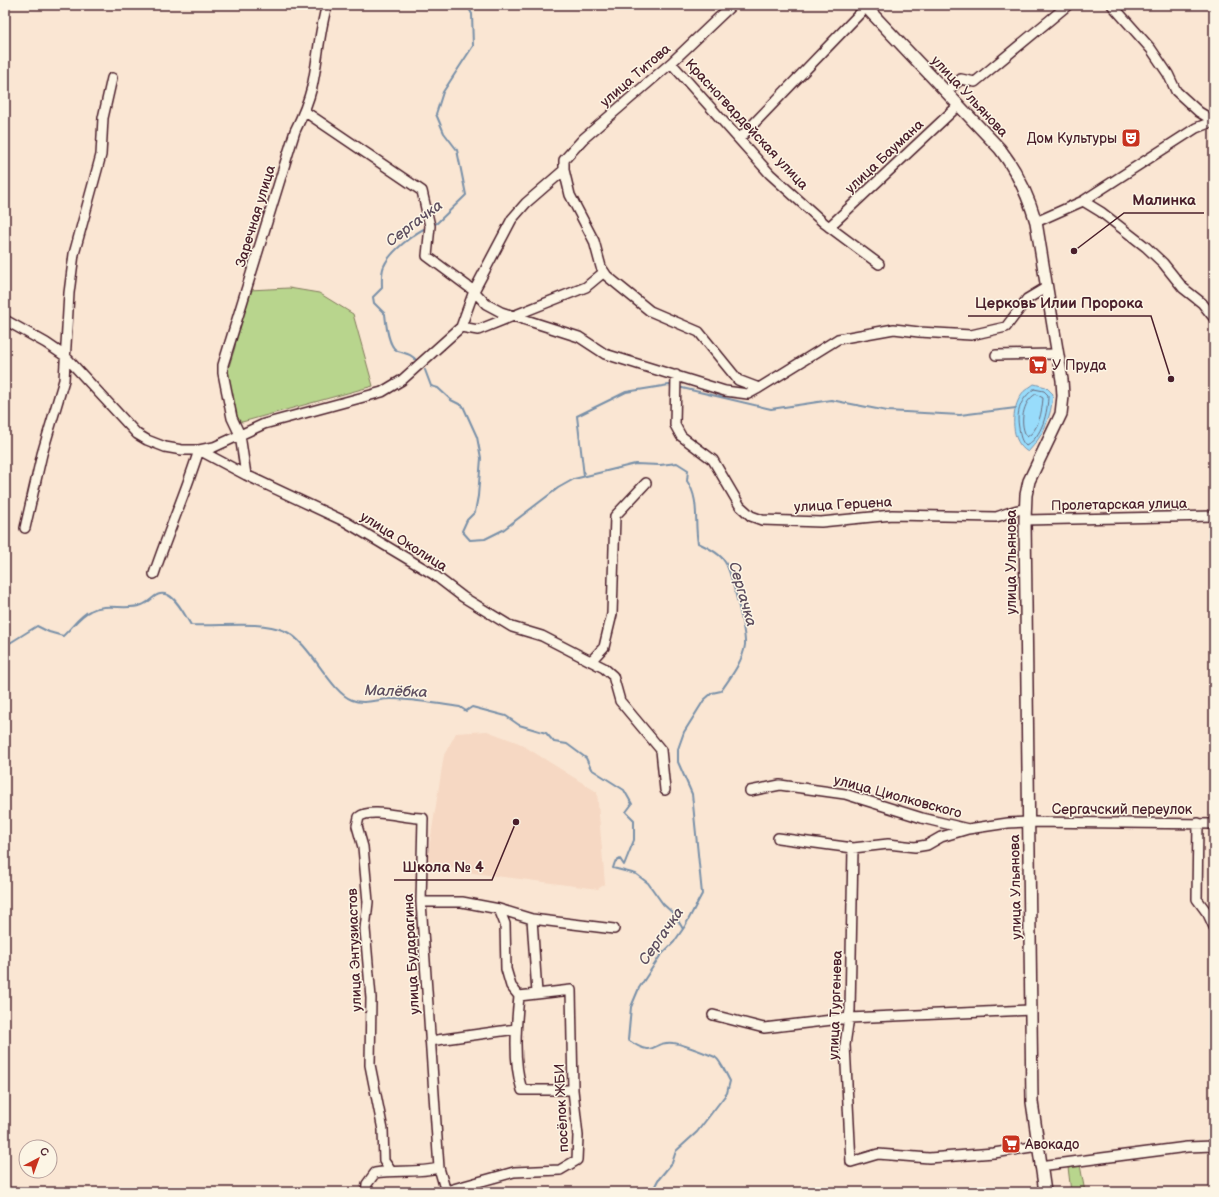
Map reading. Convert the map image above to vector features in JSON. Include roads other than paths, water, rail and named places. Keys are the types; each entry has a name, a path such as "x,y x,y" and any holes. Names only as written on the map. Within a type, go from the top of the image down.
{"main road":[{"name":"улица Ульянова","path":"866,6 1012,164 1029,197 1036,222 1058,354 1063,396 1061,414 1029,481 1025,520 1032,1102 1040,1166 1045,1192"}],"street":[{"name":"Заречная улица","path":"246,475 240,435 232,418 223,373 223,365 295,130 304,111 312,88 322,21 327,5"},
{"name":"улица Титова","path":"564,170 564,160 583,139 671,63 732,5"},
{"path":"946,92 961,79 975,82 1068,5"},
{"path":"1112,5 1151,49 1168,74 1176,91 1199,112 1214,121"},
{"path":"739,139 866,6"},
{"name":"Красногвардейская улица","path":"671,63 770,174 829,227 878,264"},
{"path":"25,528 42,454 64,380 69,293 74,254 101,155 104,118 112,78"},
{"name":"улица Баумана","path":"829,227 959,105"},
{"path":"304,111 422,191 430,226 426,256 474,291 486,304 501,312 515,315 579,337 605,354 725,391 748,394 838,339 894,329 919,332 971,334 1006,327 1027,299 1047,287"},
{"path":"1036,222 1083,200 1196,128 1214,121"},
{"path":"5,320 46,343 65,356 137,434 147,440 165,447 182,450 199,450 214,446 264,424 382,392 402,380 461,327 474,291 512,219 526,203 564,170 570,195 594,241 601,267 604,272 650,311 699,332 738,380 759,388"},
{"path":"1083,200 1146,247 1163,263 1182,288 1202,303 1214,318"},
{"path":"461,327 478,330 586,287 604,272"},
{"path":"996,355 1058,354"},
{"name":"улица Герцена","path":"676,375 675,425 681,436 713,460 740,506 751,516 762,520 821,522 892,515 996,517 1004,515 1014,509 1026,508"},
{"path":"154,574 168,533 186,490 199,450"},
{"name":"улица Околица","path":"199,450 246,475 346,522 433,574 463,597 512,627 542,636 592,660 604,668 613,676 620,700 661,750 665,790"},
{"path":"592,660 604,647 612,614 615,516 646,483"},
{"name":"Пролетарская улица","path":"1025,520 1214,516"},
{"name":"улица Циолковского","path":"750,791 780,785 845,794 922,818 968,829"},
{"name":"улица Энтузиастов","path":"391,1171 384,1161 382,1130 370,1065 371,998 365,929 368,902 363,847 357,826 359,817 363,814 370,813 423,818"},
{"name":"улица Бударагина","path":"423,818 421,902 439,1168 446,1191"},
{"name":"Сергачский переулок","path":"1029,822 1214,824"},
{"name":"улица Циолковского","path":"778,838 853,848 888,844 915,847 927,845 941,837 968,829 1008,823 1029,822"},
{"path":"1198,823 1197,899 1208,914 1214,927"},
{"name":"улица Тургенева","path":"853,848 849,1018 845,1045 851,1162 878,1154 929,1158 994,1153 1038,1146"},
{"path":"421,902 462,902 499,909 532,919 614,929"},
{"path":"499,909 506,924 506,969 511,986 519,996 516,1029 519,1080 522,1090 573,1090"},
{"path":"519,996 537,993 532,919"},
{"name":"посёлок ЖБИ","path":"446,1191 514,1172 560,1170 577,1160 578,1136 573,1090 571,990 537,993"},
{"path":"713,1015 764,1028 849,1018 1031,1010"},
{"path":"430,1041 516,1029"},
{"path":"1040,1166 1187,1147 1214,1146"},
{"path":"366,1192 367,1184 375,1173 391,1171 426,1171 439,1168"}],"water":[{"path":"1034,384 1046,387 1053,394 1046,425 1034,446 1028,452 1022,447 1015,434 1014,418 1017,403 1021,395"}],"waterway":[{"name":"Сергачка","path":"432,225 437,223 466,195 457,150 444,133 436,114 443,92 473,46 472,14 467,5"},
{"name":"Сергачка","path":"417,361 410,355 398,351 392,345 388,335 385,314 374,303 373,297 382,288 383,268 391,255 410,238 428,227"},
{"name":"Сергачка","path":"425,370 431,386 438,388 451,400 463,406 477,437 481,458 478,496 475,512 467,520 462,531 470,540 485,539 503,530 558,488 574,479 635,464 660,465 677,463 688,470 687,481 694,495 698,543 713,551 723,559 728,568 735,590 745,638 742,657 736,669 721,691 712,693 704,700 684,732 678,749 678,762 692,794 702,894 685,926 674,942 660,956 639,988 631,1007 628,1040 637,1046 649,1049 666,1043 676,1044 715,1057 730,1081 727,1093 697,1132 676,1151 672,1163 658,1180 652,1192"},
{"path":"584,476 577,416 626,392 669,385 673,386"},
{"path":"678,387 771,409 831,400 887,411 960,415 1016,408"},
{"name":"Малёбка","path":"5,646 37,626 49,632 63,636 86,613 96,608 136,607 145,604 157,595 164,594 172,597 181,608 191,625 251,625 285,631 303,645 336,687 352,700 361,702 386,699 408,700 460,707 466,711 472,707 506,716 519,725 546,733 554,742 567,744 586,758 591,769 624,790 632,804 626,812 634,820 634,840 624,865 620,859 615,862 613,868 636,874 648,883 663,904 674,914 683,929"}],"place":[{"name":"Дом Культуры","path":"1131,138"},
{"name":"Малинка","path":"1074,251"},
{"name":"У Пруда","path":"1038,365"},
{"name":"Церковь Илии Пророка","path":"1171,379"},
{"name":"Школа № 4","path":"516,822"},
{"name":"Авокадо","path":"1011,1144"}]}
